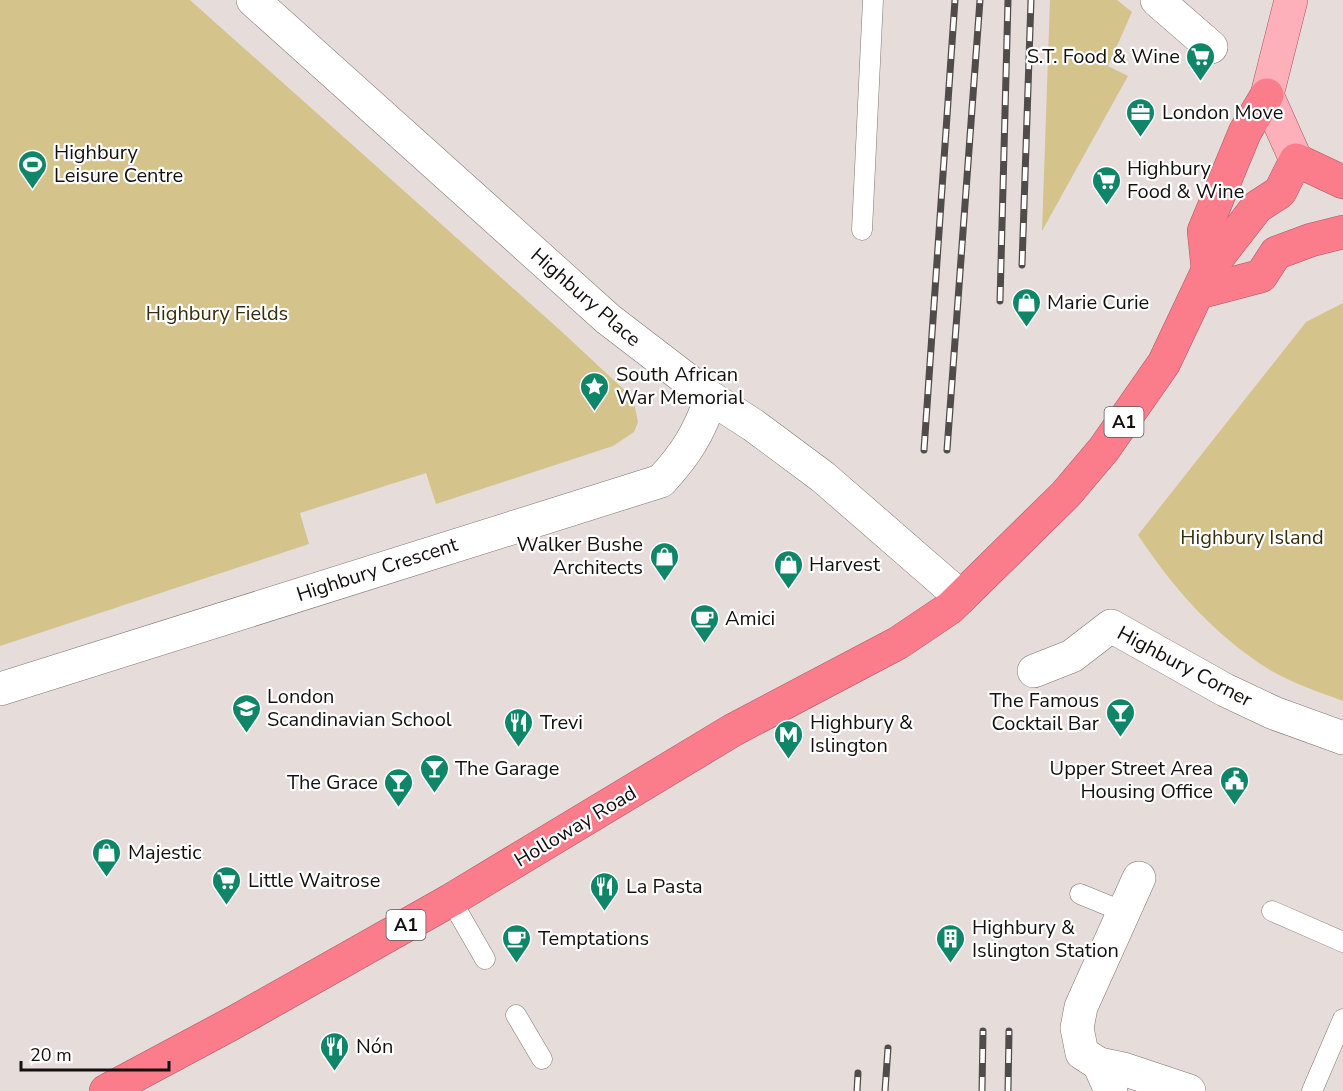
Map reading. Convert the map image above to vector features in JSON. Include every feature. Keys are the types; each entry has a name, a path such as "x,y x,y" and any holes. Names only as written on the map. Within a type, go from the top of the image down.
{"highway":[{"path":"1267,94 1245,132 1204,231 1204,281 1261,276 1276,253 1280,192"},
{"path":"1296,160 1343,182"},
{"name":"A1","path":"1204,281 1257,207 1280,192 1296,160"},
{"path":"1276,253 1311,240 1343,232"},
{"name":"Holloway Road","path":"106,1091 234,1023 451,900 732,730 898,643 950,608 1065,494 1132,412 1164,363 1204,281"}],"main road":[{"path":"1291,0 1267,94 1296,160"}],"street":[{"name":"Highbury Place","path":"253,0 608,319 711,398 753,425 824,477 961,597"},
{"path":"1157,0 1200,38"},
{"name":"Highbury Crescent","path":"0,689 661,481 685,455 701,425 711,398"},
{"name":"Highbury Corner","path":"1034,671 1072,656 1111,626 1225,690 1274,713 1343,738"},
{"path":"1139,878 1081,1007 1077,1028 1082,1053 1105,1078 1123,1069 1189,1091"}],"lane":[{"path":"862,231 873,0"},
{"path":"1080,894 1124,912"},
{"path":"451,900 485,959"},
{"path":"1272,911 1343,942"},
{"path":"516,1015 542,1059"},
{"path":"1312,1091 1343,1019"}],"green space":[{"name":"Highbury Fields","path":"0,0 190,0 633,398 638,422 634,432 613,446 436,504 426,473 300,513 309,544 0,646"},
{"path":"1050,0 1117,0 1132,12 1108,66 1128,76 1042,231"},
{"name":"Highbury Island","path":"1343,303 1343,701 1278,675 1231,642 1196,610 1151,555 1138,535 1306,322"}],"railway":[{"path":"924,450 955,0"},
{"path":"947,450 980,0"},
{"path":"1000,301 1008,0"},
{"path":"1022,265 1031,0"},
{"path":"982,1091 983,1031"},
{"path":"1008,1091 1009,1031"},
{"path":"885,1091 888,1048"},
{"path":"857,1091 858,1073"}],"place":[{"name":"S.T. Food & Wine","path":"1201,82"},
{"name":"London Move","path":"1141,138"},
{"name":"Highbury Leisure Centre","path":"33,190"},
{"name":"Highbury Food & Wine","path":"1106,206"},
{"name":"Marie Curie","path":"1026,328"},
{"name":"South African War Memorial","path":"595,412"},
{"name":"Walker Bushe Architects","path":"664,582"},
{"name":"Harvest","path":"788,590"},
{"name":"Amici","path":"704,644"},
{"name":"London Scandinavian School","path":"246,734"},
{"name":"The Famous Cocktail Bar","path":"1120,738"},
{"name":"Trevi","path":"519,748"},
{"name":"Highbury & Islington","path":"789,760"},
{"name":"The Garage","path":"434,794"},
{"name":"Upper Street Area Housing Office","path":"1234,806"},
{"name":"The Grace","path":"399,808"},
{"name":"Majestic","path":"107,878"},
{"name":"Little Waitrose","path":"227,906"},
{"name":"La Pasta","path":"605,912"},
{"name":"Temptations","path":"517,964"},
{"name":"Highbury & Islington Station","path":"951,964"},
{"name":"Nón","path":"335,1072"}]}
